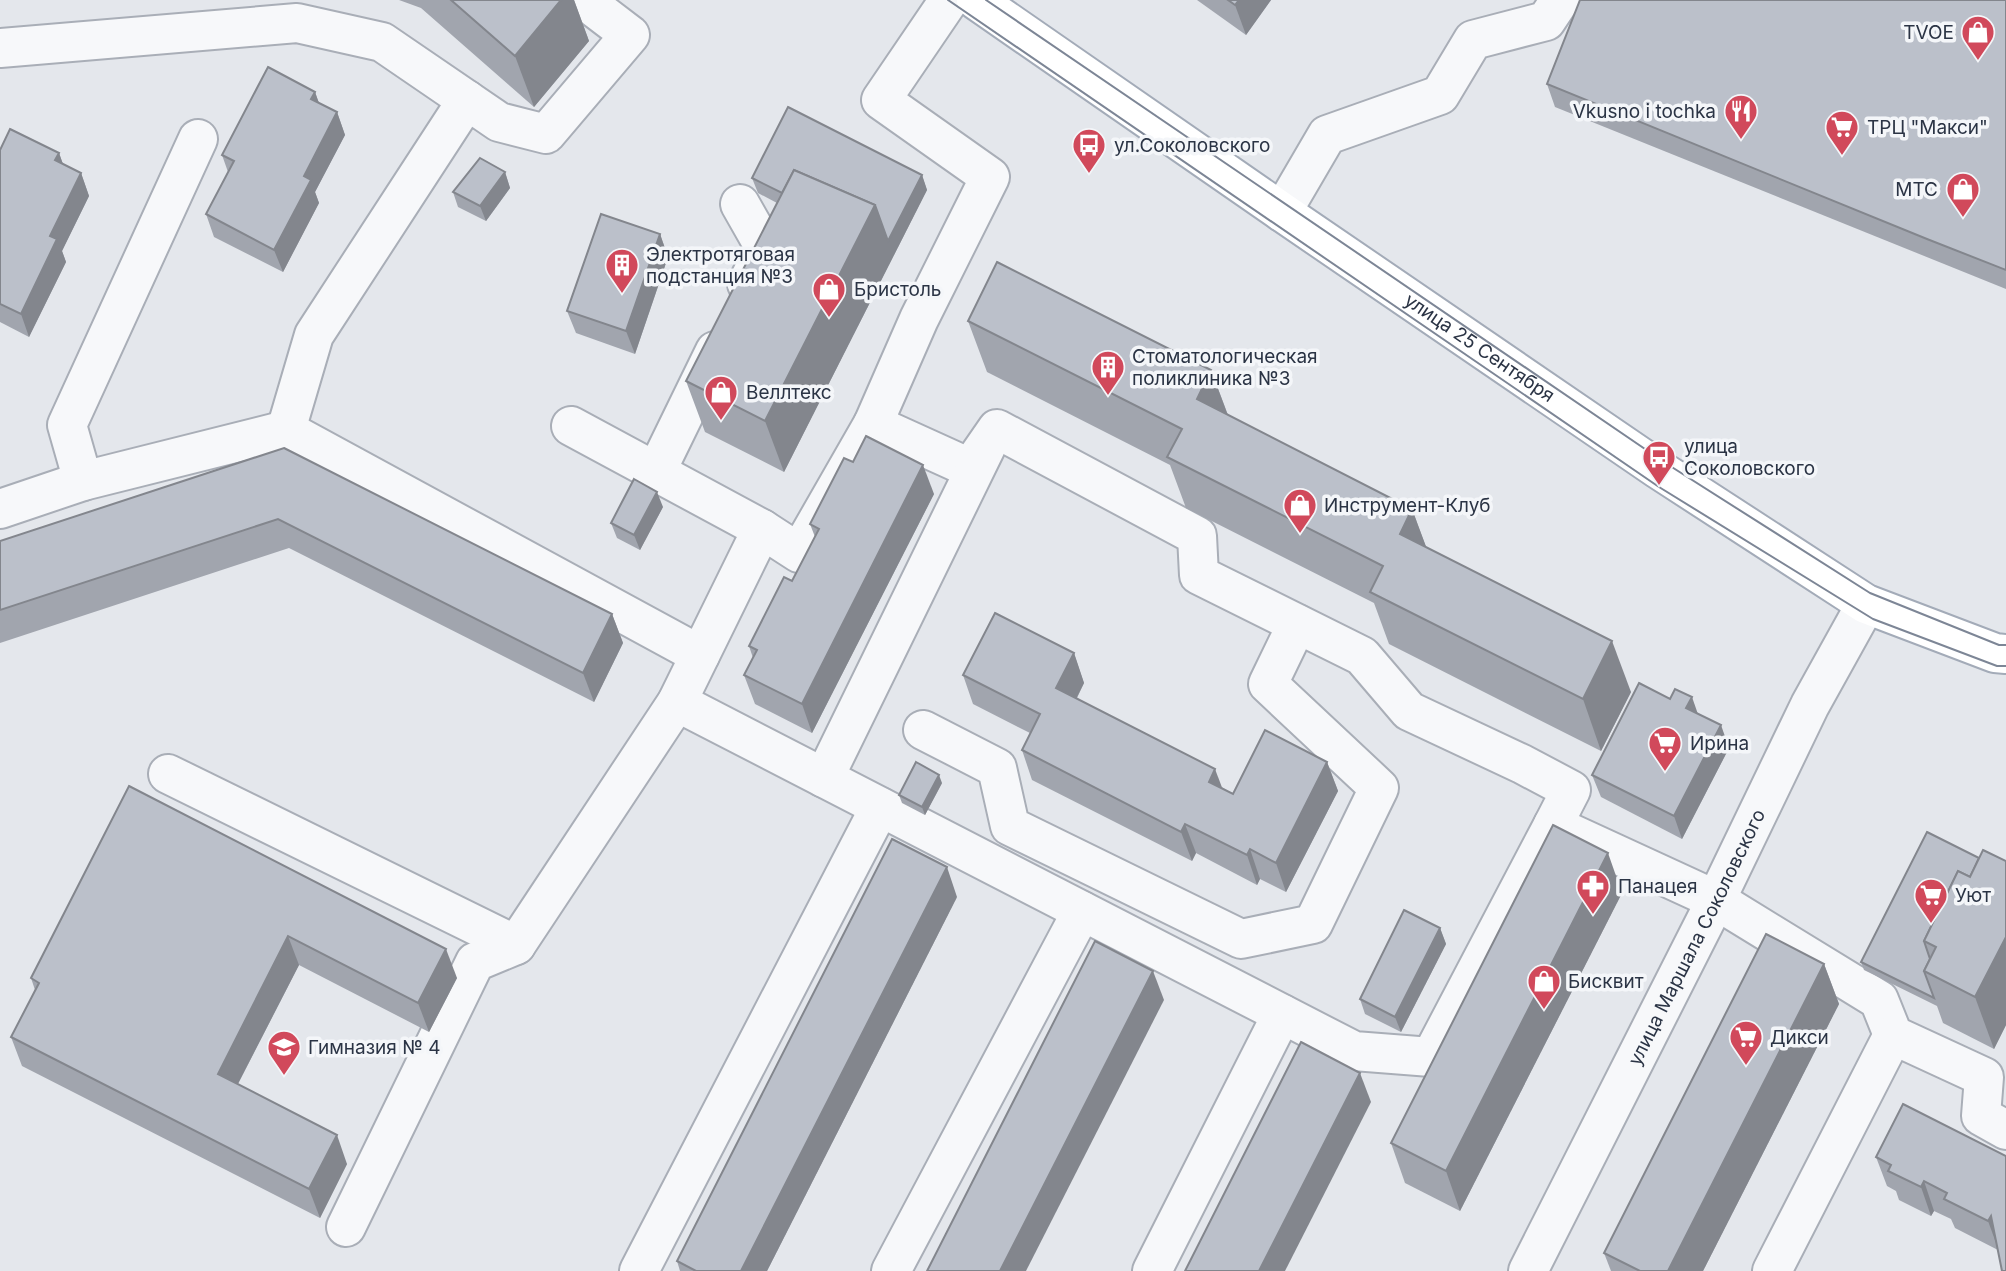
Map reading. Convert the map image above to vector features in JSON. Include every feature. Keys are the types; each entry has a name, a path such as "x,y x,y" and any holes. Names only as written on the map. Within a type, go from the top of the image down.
{"main road":[{"name":"улица 25 Сентября","path":"976,0 1658,469 1866,604 1995,653 2006,654"}],"street":[{"path":"0,47 297,23 382,42 499,122 546,134 631,35 584,0"},
{"path":"571,426 762,529 799,553 873,424 919,319 989,177 881,100 949,0"},
{"path":"1282,212 1327,135 1440,94 1473,40 1546,21 1559,0"},
{"path":"286,430 314,335 467,100"},
{"path":"83,481 67,425 198,139"},
{"path":"656,472 765,248 740,204"},
{"path":"677,702 1354,1051 1431,1057 1571,790 1409,711 1362,656 1199,575 1197,536 998,429 970,468 873,424"},
{"path":"0,509 83,481 286,430 700,655"},
{"path":"824,778 990,440"},
{"path":"346,1227 475,962 516,945 677,702 762,529"},
{"name":"улица Маршала Соколовского","path":"1528,1271 1716,900 1810,705 1866,604"},
{"path":"923,730 997,768 1010,826 1034,838 1241,939 1313,924 1379,788 1268,684 1297,624"},
{"path":"168,774 516,945"},
{"path":"639,1271 880,807"},
{"path":"1553,825 1716,900 1879,1000 1893,1035 1995,1078 1981,1116 2006,1130"},
{"path":"891,1271 1082,911"},
{"path":"1152,1271 1282,1014"},
{"path":"1773,1271 1893,1035"}],"building":[{"path":"451,0 561,0 515,56"},
{"name":"ТРЦ \"Макси\"","path":"1580,0 2006,0 2006,270 1547,84"},
{"path":"268,67 315,92 311,99 337,112 304,176 311,180 274,250 206,214 234,161 222,155"},
{"path":"788,107 922,175 888,241 875,205 794,170 782,193 752,178"},
{"path":"10,129 59,153 55,160 81,173 50,236 57,239 21,314 0,304 0,150"},
{"path":"480,158 505,172 480,206 453,192"},
{"path":"794,170 875,205 765,421 686,381"},
{"name":"Электротяговая подстанция №3","path":"601,214 660,234 626,331 567,311"},
{"path":"997,262 1211,370 1197,399 1412,509 1400,534 1612,641 1583,699 1370,592 1383,566 1167,457 1182,429 968,321"},
{"path":"866,436 923,465 802,704 744,675 757,650 749,646 784,577 792,581 819,529 810,524 844,458 853,462"},
{"path":"284,448 612,614 583,673 278,519 0,610 0,541"},
{"path":"634,479 657,492 634,535 611,523"},
{"path":"995,613 1074,653 1056,688 1215,769 1209,782 1233,794 1265,730 1327,762 1276,863 1250,849 1247,855 1185,824 1181,832 1022,750 1040,714 963,675"},
{"name":"Ирина","path":"1639,683 1670,699 1675,689 1692,697 1686,708 1721,725 1674,816 1592,775"},
{"path":"916,762 939,775 922,807 899,795"},
{"path":"129,786 446,949 418,1003 288,936 218,1074 337,1135 309,1189 11,1037 39,983 31,978"},
{"path":"1553,825 1608,853 1446,1171 1391,1143"},
{"path":"1927,832 1979,858 1970,877 1958,871 1924,941 1930,959 1924,971 1934,998 1861,962"},
{"path":"892,839 947,867 741,1271 696,1271 677,1261"},
{"path":"1983,850 2006,861 2006,937 1975,997 1924,971 1936,947 1924,941 1958,871 1970,877"},
{"path":"1404,910 1440,928 1395,1017 1360,999"},
{"path":"1766,934 1824,964 1668,1271 1640,1271 1604,1253"},
{"path":"1095,941 1153,971 1000,1271 927,1271"},
{"path":"1301,1042 1360,1073 1259,1271 1185,1271"},
{"path":"1903,1104 2006,1156 2006,1271 2002,1271 1991,1216 1988,1221 1944,1199 1947,1193 1924,1181 1921,1187 1888,1171 1891,1165 1876,1157"}],"tram line":[{"path":"948,0 1659,487 1873,619 1997,666 2006,666"},
{"path":"986,0 1667,464 1870,593 1999,645 2006,645"}],"place":[{"name":"TVOE","path":"1978,62"},
{"name":"Vkusno i tochka","path":"1741,141"},
{"name":"ТРЦ \"Макси\"","path":"1842,157"},
{"name":"ул.Соколовского","path":"1089,175"},
{"name":"МТС","path":"1963,219"},
{"name":"Электротяговая подстанция №3","path":"622,295"},
{"name":"Бристоль","path":"829,319"},
{"name":"Стоматологическая поликлиника №3","path":"1108,397"},
{"name":"Веллтекс","path":"721,422"},
{"name":"улица Соколовского","path":"1659,487"},
{"name":"Инструмент-Клуб","path":"1300,535"},
{"name":"Ирина","path":"1665,773"},
{"name":"Панацея","path":"1593,916"},
{"name":"Уют","path":"1931,925"},
{"name":"Бисквит","path":"1544,1011"},
{"name":"Дикси","path":"1746,1067"},
{"name":"Гимназия № 4","path":"284,1077"}]}
